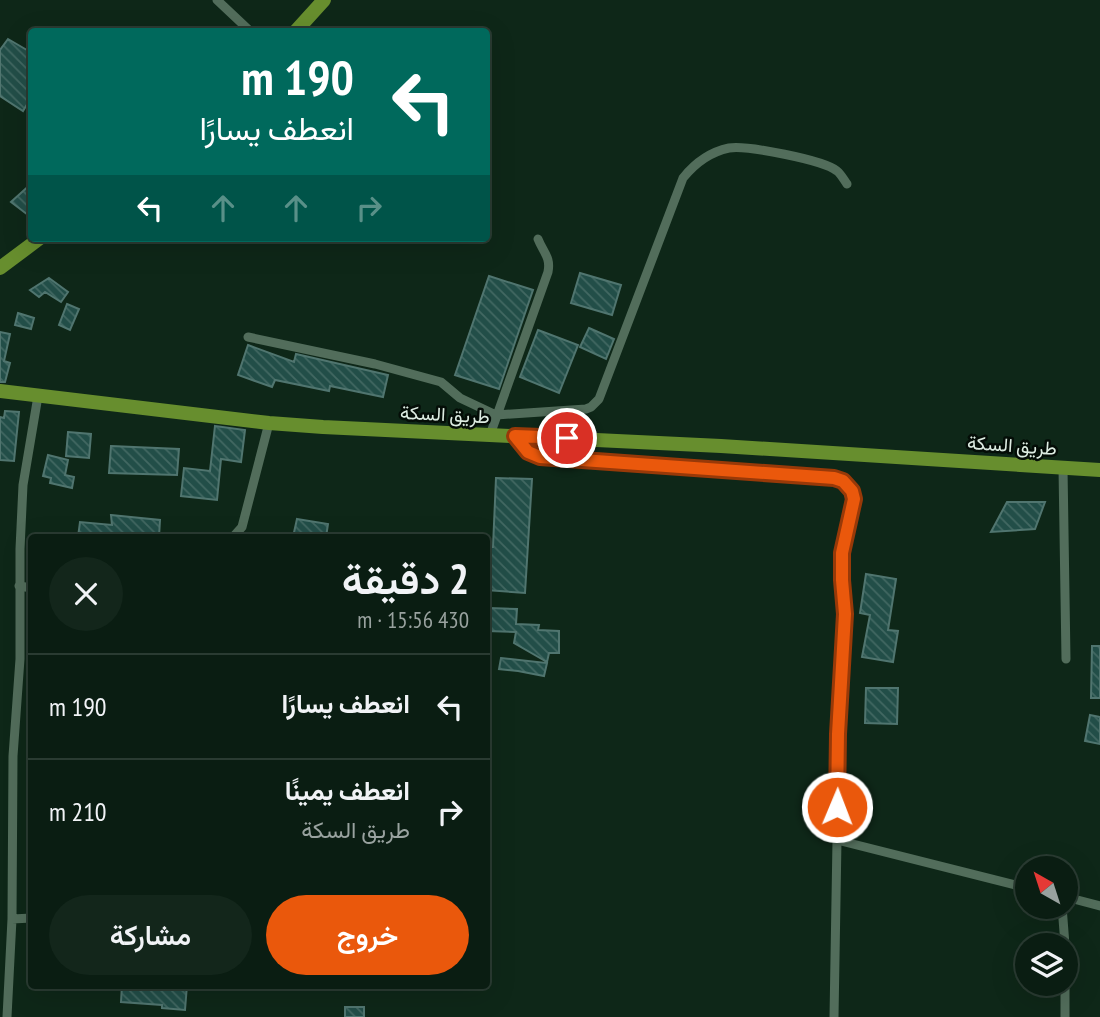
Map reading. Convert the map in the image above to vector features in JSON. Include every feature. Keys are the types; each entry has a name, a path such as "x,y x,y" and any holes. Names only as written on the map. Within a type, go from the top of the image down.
{"main road":[{"path":"299,28 324,0"},
{"path":"0,268 35,242"},
{"name":"طريق السكة","path":"0,391 269,423 721,446 1100,470"}],"street":[{"path":"217,0 247,28"},
{"path":"248,337 375,364 441,382 460,398 496,415 586,409 599,399 683,177 695,164 731,148 772,152 826,165 836,170 847,184"},
{"path":"490,435 548,272 550,263 538,239"},
{"path":"7,1017 12,919 13,769 20,659 19,586 23,485 38,396"},
{"path":"236,534 242,527 269,423"},
{"path":"515,436 528,452 540,457 834,478 843,481 852,491 853,509 842,553 845,635 838,747 834,1017"},
{"path":"1063,468 1066,659"},
{"path":"19,586 28,588"},
{"path":"837,840 1015,885"},
{"path":"1078,900 1100,906"},
{"path":"0,906 12,906"},
{"path":"12,919 28,918"},
{"path":"1065,996 1065,1017"}],"building":[{"path":"8,39 28,51 28,103 23,111 0,96 0,50"},
{"path":"28,187 28,215 11,202"},
{"path":"580,273 621,285 612,315 571,303"},
{"path":"489,276 533,290 499,389 455,375"},
{"path":"49,278 68,292 61,302 45,292 39,297 30,290"},
{"path":"67,304 79,309 70,330 59,325"},
{"path":"18,313 34,318 31,329 15,325"},
{"path":"589,328 614,339 606,359 580,347"},
{"path":"538,330 578,345 559,393 520,377"},
{"path":"0,332 10,334 4,361 10,363 5,382 0,382"},
{"path":"248,345 294,362 296,354 388,375 383,397 330,386 329,391 275,380 272,387 238,375"},
{"path":"5,411 19,412 14,461 0,460 0,417 4,418"},
{"path":"215,426 245,430 241,462 221,459 217,500 181,496 184,468 210,471"},
{"path":"68,432 91,434 89,458 66,456"},
{"path":"111,446 179,449 177,475 109,473"},
{"path":"48,455 68,460 65,475 74,477 72,488 50,483 51,478 43,476"},
{"path":"496,478 532,479 525,593 490,590 490,547 493,547"},
{"path":"1007,502 1045,502 1035,529 991,532"},
{"path":"111,515 160,520 159,534 78,534 80,522 112,525"},
{"path":"297,519 328,524 326,534 294,534"},
{"path":"866,574 896,579 888,630 898,631 893,662 862,657 870,615 860,613"},
{"path":"490,608 517,609 516,624 539,625 538,630 559,631 559,653 549,653 547,662 514,643 516,632 490,631"},
{"path":"1092,646 1100,646 1100,698 1091,698"},
{"path":"501,658 547,663 544,676 499,669"},
{"path":"866,688 898,688 897,724 865,723"},
{"path":"1090,715 1100,717 1100,744 1085,741"},
{"path":"122,989 187,989 185,1010 162,1008 162,1005 121,1002"},
{"path":"345,1007 364,1007 364,1017 345,1017"}],"route":[{"path":"567,438 515,436 528,452 540,457 834,478 843,481 852,491 853,509 842,553 845,614 837,807"}]}
